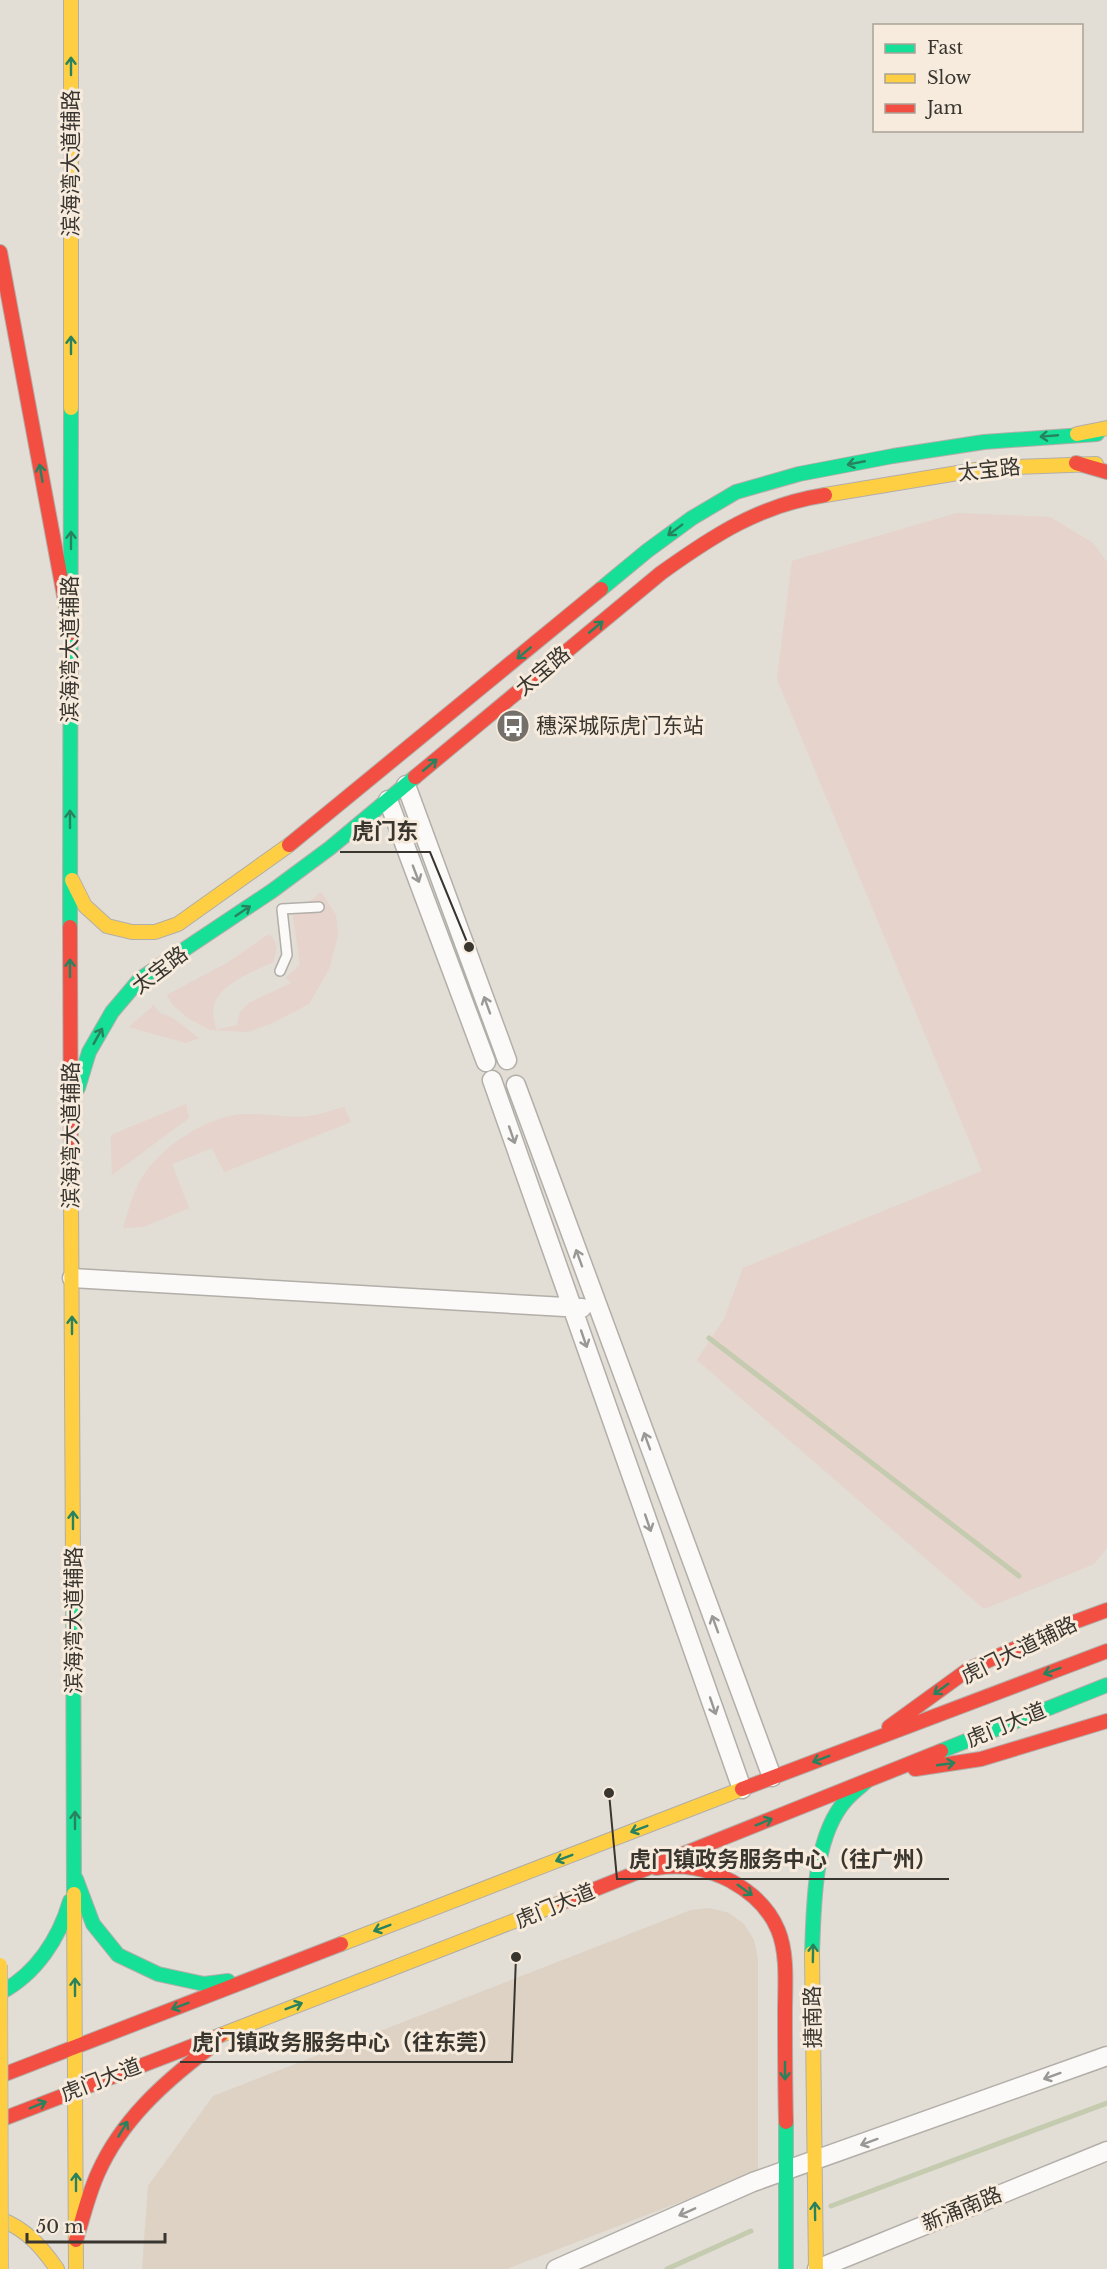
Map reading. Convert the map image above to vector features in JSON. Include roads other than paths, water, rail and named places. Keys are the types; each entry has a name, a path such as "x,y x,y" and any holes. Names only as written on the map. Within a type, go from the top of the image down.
{"main road":[{"name":"滨海湾大道辅路","path":"71,0 70,877 76,2269"},
{"path":"0,252 70,633"},
{"path":"1077,434 1107,428"},
{"name":"太宝路","path":"70,877 85,906 107,926 132,932 155,932 178,924 259,868 316,824 647,551 692,518 736,492 799,474 892,456 984,442 1077,434 1107,434"},
{"path":"1076,463 1107,472"},
{"name":"太宝路","path":"71,1111 89,1052 112,1012 140,979 272,891 330,848 661,573 703,543 746,518 805,498 988,468 1076,463 1107,464"},
{"name":"虎门大道辅路","path":"876,1737 969,1669 1107,1610"},
{"name":"虎门大道","path":"0,2076 876,1737 1107,1651"},
{"name":"虎门大道","path":"0,2120 650,1868 1107,1685"},
{"path":"888,1772 981,1759 1107,1721"},
{"name":"捷南路","path":"817,2269 812,1971 814,1899 818,1864 831,1826 845,1801 868,1780"},
{"name":"捷南路","path":"650,1868 679,1865 707,1871 739,1885 764,1905 778,1930 785,1971 786,2269"},
{"path":"76,1879 93,1924 118,1955 158,1974 204,1984 248,1979"},
{"path":"0,1992 8,1990 31,1971 53,1942 66,1917 76,1879"},
{"path":"0,1965 1,2269"},
{"path":"76,2240 100,2168 127,2121 178,2071 239,2027"},
{"path":"0,2219 12,2223 41,2244 57,2269"}],"street":[{"path":"406,785 507,1060"},
{"path":"388,800 486,1062"},
{"path":"492,1080 742,1789"},
{"path":"516,1085 772,1777"},
{"path":"72,1278 598,1308"},
{"path":"556,2269 753,2182 1107,2056"},
{"name":"新涌南路","path":"817,2269 1107,2151"}],"lane":[{"path":"280,971 287,955 282,909 318,907"}],"waterway":[{"path":"709,1338 1019,1576"},
{"path":"831,2206 1107,2103"},
{"path":"667,2269 751,2231"}],"place":[{"name":"穗深城际虎门东站","path":"513,726"},
{"name":"虎门东","path":"469,947"},
{"name":"虎门镇政务服务中心（往广州）","path":"609,1793"},
{"name":"虎门镇政务服务中心（往东莞）","path":"516,1957"}]}
